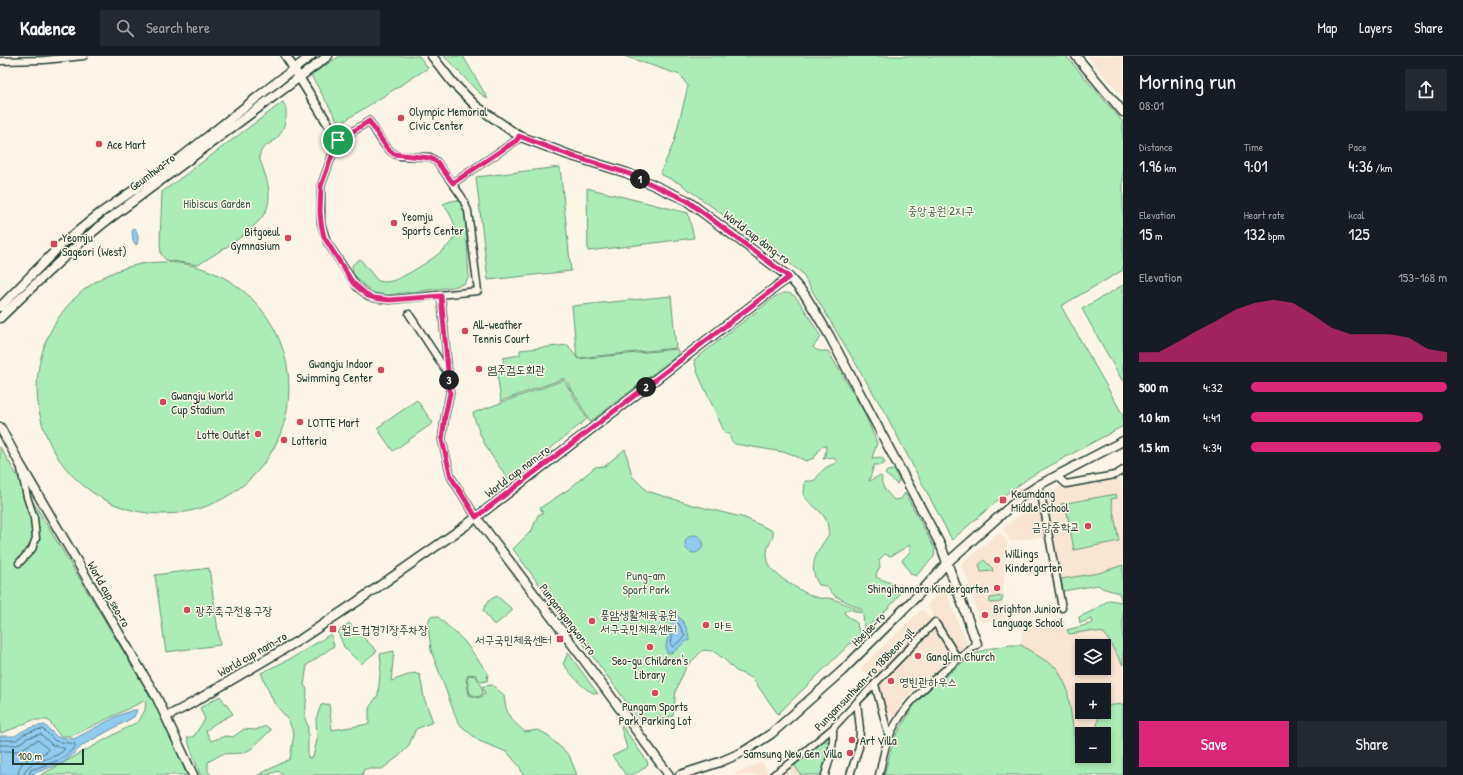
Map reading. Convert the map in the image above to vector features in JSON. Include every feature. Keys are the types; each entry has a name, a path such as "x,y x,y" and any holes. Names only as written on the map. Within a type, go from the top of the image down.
{"street":[{"path":"0,61 44,60 84,56"},
{"path":"286,56 338,140"},
{"name":"Geumhwa-ro","path":"0,307 61,245 99,214 183,156 312,56"},
{"name":"Geumhwa-ro","path":"0,318 47,272 105,222 328,56"},
{"name":"World cup dong-ro","path":"432,56 449,78 476,106 519,136 569,155 627,173 686,200 789,277 804,295 829,334 934,532 948,562 951,575 977,644"},
{"path":"1076,56 1123,112"},
{"path":"369,121 387,148 394,154 430,158 437,162 453,183 462,197 468,211 478,291 441,296 389,300 368,296 357,287 342,267 324,237 321,223 321,186 338,140 369,121"},
{"path":"453,183 517,140 519,136"},
{"name":"World cup nam-ro","path":"166,717 188,706 301,639 358,601 476,517 789,277"},
{"path":"441,296 450,393 442,440 451,477 476,517"},
{"path":"409,314 448,374"},
{"name":"World cup seo-ro","path":"0,427 20,464 157,698 193,775"},
{"name":"Hoejae-ro","path":"680,775 726,760 758,743 771,734 842,671 918,595 948,562 1021,497 1039,485 1123,441"},
{"path":"19,563 32,548 36,538 34,518 27,497 20,464"},
{"path":"1057,476 1066,484 1115,474 1123,470"},
{"path":"1039,485 1062,608"},
{"name":"Pungamgongwon-ro","path":"476,517 669,775"},
{"name":"Pungamsunhwan-ro 188beon-gil","path":"773,775 792,762 833,728 935,622 958,658"},
{"path":"879,775 889,737 906,708 936,676 977,644"},
{"path":"875,684 889,737"},
{"path":"850,775 859,747 860,729 857,702"},
{"path":"825,775 834,743 833,728"}],"shaded area":[{"path":"1087,56 1123,56 1123,97"},
{"name":"금당중학교","path":"1119,476 1123,493 1123,565 1099,573 1061,579 1047,497 1048,494 1064,485"},
{"path":"1038,502 1040,503 1045,537 1010,541 1003,529"},
{"path":"999,532 1007,541 1003,595 1005,619 983,622 979,619 967,577 960,565"},
{"path":"942,589 945,589 967,642 967,646 958,652 955,651 927,605"},
{"path":"922,609 933,621 874,681 860,668"},
{"path":"1064,620 1069,634 1089,631 1104,633 1108,639 1075,639 1075,675 1111,675 1111,645 1123,665 1123,704 1111,705 1111,683 1075,683 1075,719 1099,719 1098,727 1075,727 1075,740 1067,688 1057,668 1021,645 1023,625"},
{"path":"934,628 936,628 954,656 916,688 904,701 894,717 885,712 878,685"},
{"path":"762,762 769,774 767,775 732,775"},
{"path":"793,763 801,775 777,775"}],"green space":[{"path":"340,56 419,56 428,68 341,123 337,120 312,77 312,74"},
{"path":"444,56 463,56 488,99 477,91"},
{"name":"중앙공원 2지구","path":"624,56 1066,56 1123,122 1123,270 1061,306 1123,415 1123,426 1033,475 999,499 952,540 884,411 801,272 681,184 660,174 674,142 688,86 680,75"},
{"name":"Hibiscus Garden","path":"283,102 286,111 284,127 279,136 262,150 259,157 267,181 269,193 268,205 265,213 258,222 238,239 198,265 166,260 161,254 160,242 162,192"},
{"path":"560,167 571,271 488,280 476,177"},
{"path":"587,188 688,213 694,238 588,251"},
{"path":"458,200 465,209 469,277 464,284 453,287 387,295 374,293 363,285 353,273 352,265 360,259 377,280 381,282 388,282 401,277 429,261 452,241 455,235 454,222 443,204"},
{"name":"Gwangju World Cup Stadium","path":"151,262 175,262 200,267 211,271 233,283 252,299 268,318 280,340 287,363 289,388 287,413 280,436 268,458 252,477 233,493 211,505 188,512 175,514 151,514 126,509 115,505 93,493 66,468 58,458 42,425 37,400 37,376 42,351 46,340 58,318 83,291 93,283 126,267"},
{"path":"1123,285 1123,382 1082,309"},
{"path":"783,293 792,294 799,302 821,337 813,347 818,350 828,351 863,410 877,443 872,458 882,457 885,463 882,465 874,465 869,481 879,476 882,477 883,487 894,500 901,499 905,493 935,549 934,557 916,576 911,574 902,560 910,552 910,545 891,556 885,554 879,560 880,567 876,577 892,583 897,587 901,587 900,592 892,604 864,630 863,614 861,609 835,596 826,586 819,585 815,578 815,558 829,534 824,517 804,496 805,481 815,480 824,469 837,462 833,457 823,459 825,456 826,446 821,447 814,458 806,461 789,453 735,444 731,440 729,433 725,433 698,374 694,360 776,296"},
{"path":"671,296 676,348 577,358 572,306"},
{"path":"568,345 578,359 677,349 679,354 590,422 565,378 501,401 497,373 505,372 503,358 520,355 520,350"},
{"path":"564,380 587,419 510,481 483,441 473,413"},
{"path":"417,400 433,423 393,451 377,428"},
{"path":"0,447 160,712 187,775 41,775 139,721 145,710 146,700 72,736 60,736 48,720 33,720 1,733"},
{"name":"Pung-am Sport Park","path":"625,449 632,476 647,491 693,505 745,518 773,531 773,537 768,547 767,554 769,564 776,573 790,584 811,595 819,598 835,600 860,611 860,613 849,609 844,612 858,624 860,634 778,714 752,678 736,671 713,651 703,650 686,667 676,690 673,716 642,723 513,549 532,530 538,515 543,513 540,508 569,489 595,467 605,466"},
{"path":"887,471 895,471 899,481 897,484 885,474"},
{"path":"1116,494 1117,498 1111,499 1119,541 1074,550 1066,507 1062,508 1061,504"},
{"path":"984,560 993,571 981,572 979,565"},
{"path":"1123,565 1123,665 1111,645 1111,639 1108,639 1104,633 1089,631 1069,634 1067,630 1093,623 1092,619 1080,623 1079,617 1109,600 1122,602 1119,593 1102,588 1098,585 1063,591 1061,579 1099,573"},
{"name":"광주축구전용구장","path":"209,568 220,645 166,652 155,575"},
{"path":"497,596 513,610 495,625 483,610 489,600"},
{"path":"1003,596 1001,602 990,603 990,598"},
{"path":"437,616 464,641 488,673 487,681 481,682 476,675 469,674 466,679 469,695 478,698 485,695 483,686 492,685 504,695 508,712 516,724 525,732 538,730 546,734 569,755 577,775 523,775 520,767 507,752 479,741 458,723 431,650 428,624 430,617"},
{"path":"349,623 377,651 361,664 344,647 338,632"},
{"path":"331,634 334,646 307,665 304,685 307,689 305,719 308,726 308,758 313,757 317,740 316,719 321,705 329,704 332,730 369,724 369,708 378,695 381,663 380,654 394,651 391,681 414,673 420,675 424,698 433,722 416,729 408,747 382,769 364,769 362,775 283,775 278,771 268,775 258,775 290,759 294,734 288,719 274,703 261,673 292,658"},
{"path":"1010,645 1021,645 1057,668 1067,688 1075,740 1075,763 1111,763 1111,727 1097,727 1098,719 1111,719 1111,705 1123,704 1123,775 884,775 894,739 914,705 933,686 971,656 987,649"},
{"path":"568,653 598,694 593,693 583,686 563,664"},
{"path":"469,675 475,676 480,684 483,694 478,697 470,694 467,679"},
{"path":"220,696 233,714 214,724 206,731 211,741 225,736 233,737 244,729 255,730 266,726 271,730 251,749 243,753 222,754 208,762 208,772 212,775 200,775 187,738 194,736 205,719 200,708"},
{"path":"622,726 648,764 638,772 629,775 626,775 612,756 627,749 621,728"},
{"path":"828,741 830,750 821,775 801,775 793,763 821,742"}],"water":[{"path":"135,228 138,238 136,245 133,241 132,231"},
{"path":"694,535 700,538 703,544 700,550 694,553 688,550 685,544 688,538"},
{"path":"674,613 684,624 688,632 689,640 673,652 667,653 666,643 672,626 668,620 668,617"},
{"path":"137,710 134,717 83,745 65,762 30,775 0,775 0,736 15,736 29,728 45,725 57,737 74,739 117,716"}],"place":[{"name":"Olympic Memorial Civic Center","path":"401,118"},
{"name":"Ace Mart","path":"99,144"},
{"name":"Yeomju Sports Center","path":"394,223"},
{"name":"Bitgoeul Gymnasium","path":"288,238"},
{"name":"Yeomju Sageori (West)","path":"54,244"},
{"name":"All-weather Tennis Court","path":"465,331"},
{"name":"염주검도회관","path":"479,369"},
{"name":"Gwangju Indoor Swimming Center","path":"381,370"},
{"name":"Gwangju World Cup Stadium","path":"163,402"},
{"name":"LOTTE Mart","path":"300,422"},
{"name":"Lotte Outlet","path":"258,434"},
{"name":"Lotteria","path":"284,440"},
{"name":"Keumdang Middle School","path":"1003,500"},
{"name":"금당중학교","path":"1088,526"},
{"name":"Willings Kindergarten","path":"997,560"},
{"name":"Shingihannara Kindergarten","path":"997,588"},
{"name":"광주축구전용구장","path":"187,610"},
{"name":"Brighton Junior Language School","path":"985,615"},
{"name":"풍암생활체육공원 서구국민체육센터","path":"592,621"},
{"name":"마트","path":"706,625"},
{"name":"월드컵경기장주차장","path":"333,629"},
{"name":"서구국민체육센터","path":"560,639"},
{"name":"Seo-gu Children's Library","path":"650,647"},
{"name":"Ganglim Church","path":"918,656"},
{"name":"영빈관하우스","path":"891,681"},
{"name":"Pungam Sports Park Parking Lot","path":"655,693"},
{"name":"Art Villa","path":"852,740"},
{"name":"Samsung New Gen Villa","path":"850,753"}],"route":[{"path":"369,121 387,148 394,154 399,156 428,157 437,162 453,183 517,140 519,136 569,155 627,173 686,200 789,277 476,517 451,477 442,440 450,393 450,384 441,296 389,300 368,296 353,283 324,237 320,211 321,186 338,140 369,121"}]}
